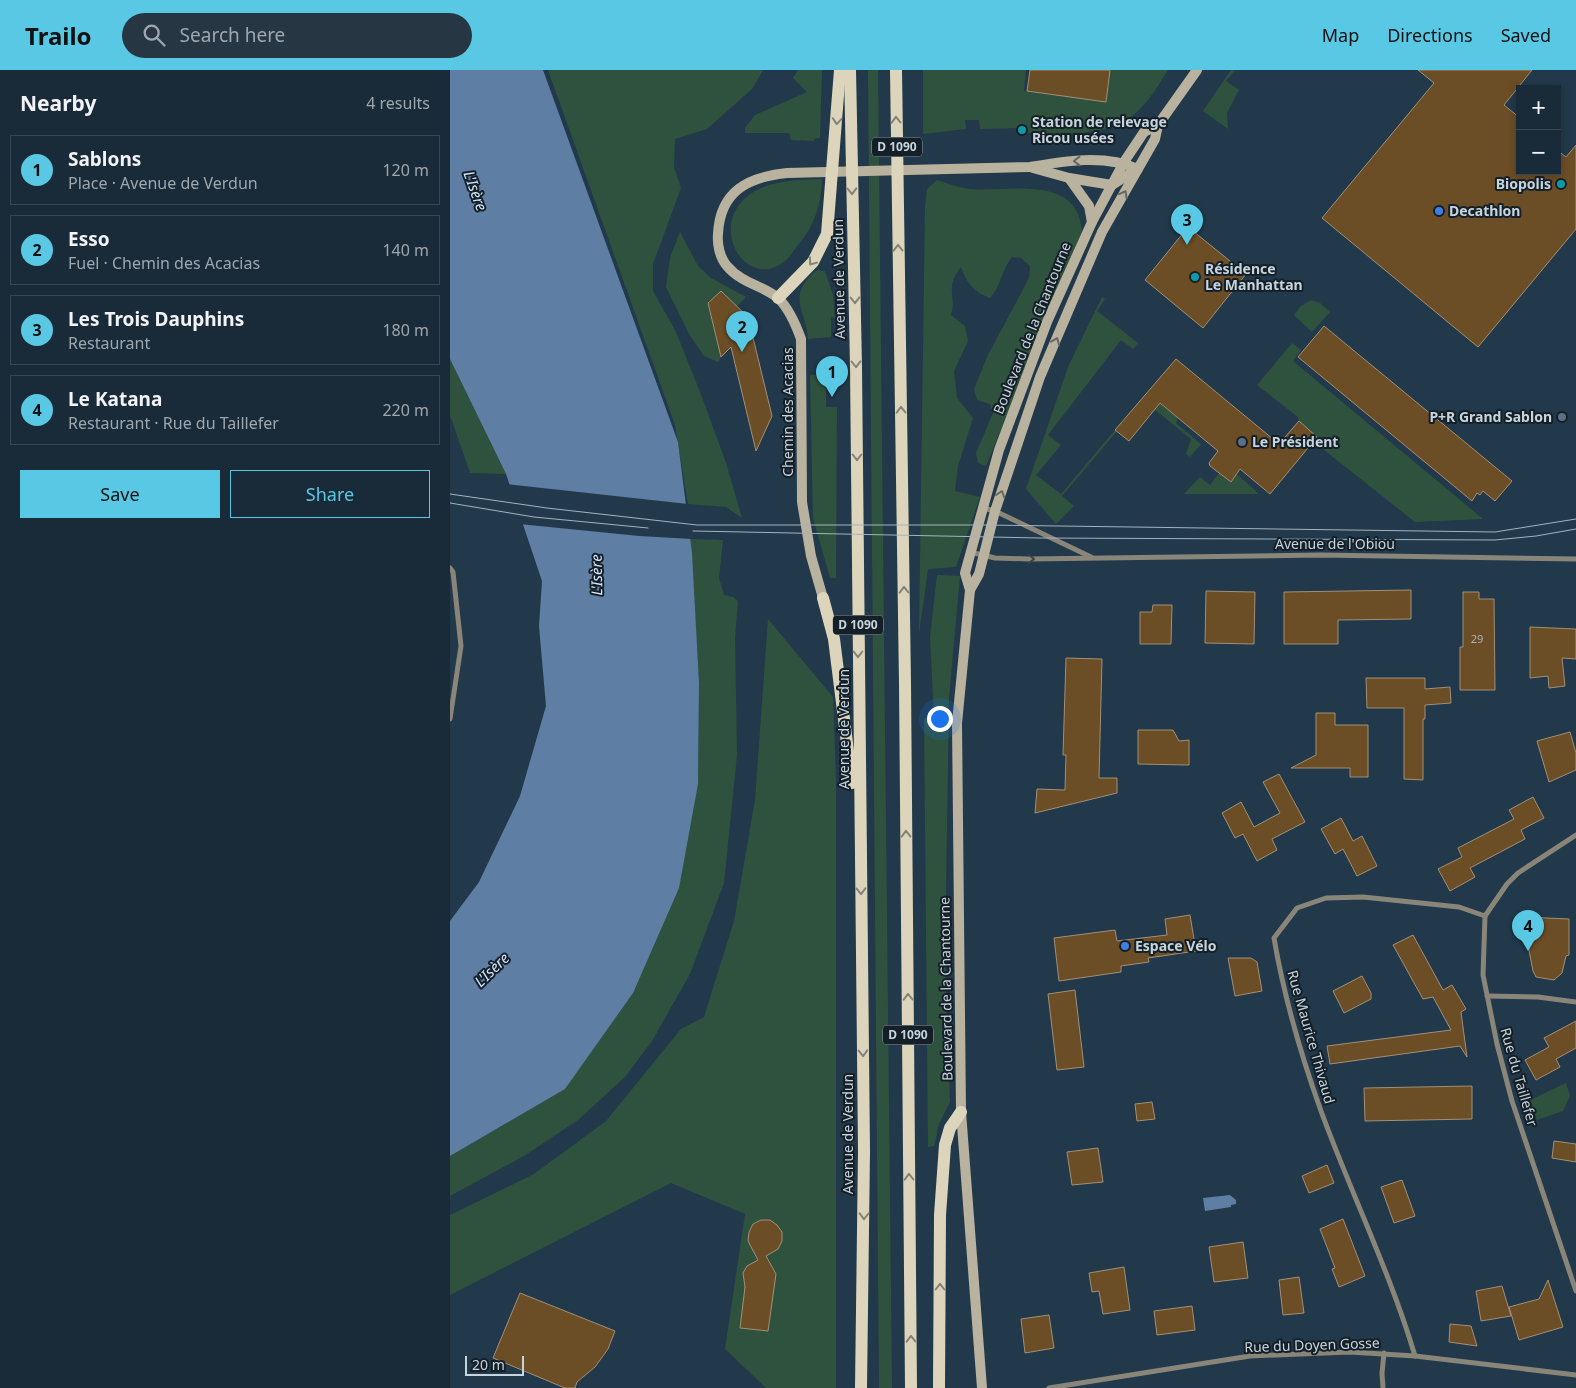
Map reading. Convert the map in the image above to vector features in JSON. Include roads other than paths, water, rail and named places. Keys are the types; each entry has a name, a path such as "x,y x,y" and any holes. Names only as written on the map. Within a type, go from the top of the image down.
{"main road":[{"name":"Avenue de Verdun","path":"845,71 853,216 864,1151 861,1388"},
{"path":"778,298 813,262 827,234 845,71"},
{"name":"D 1090","path":"896,71 912,1388"},
{"path":"823,598 834,639 860,842"},
{"path":"939,1388 940,1214 945,1145 950,1128 961,1112"}],"street":[{"name":"Boulevard de la Chantourne","path":"970,590 979,574 995,511 1040,377 1102,232 1155,139 1158,125 1197,70"},
{"name":"Boulevard de la Chantourne","path":"982,1388 961,1112 957,723 970,590 965,573 998,450 1026,373 1092,222 1124,162 1144,132 1158,125"},
{"path":"778,298 736,275 726,265 720,252 718,239 721,212 736,190 762,177 787,173 1030,167 1067,161 1124,162 1138,169"},
{"path":"1030,167 1069,178 1112,185 1138,169"},
{"path":"1069,178 1089,206 1092,222"},
{"name":"Chemin des Acacias","path":"778,298 795,323 801,338 802,502 811,556 823,598"},
{"name":"Avenue de l'Obiou","path":"982,508 995,511 1094,558"},
{"name":"Avenue de l'Obiou","path":"970,552 995,558 1030,559 1321,555 1576,559"},
{"path":"450,568 453,572 461,646 450,719"},
{"path":"1486,916 1507,884 1518,873 1576,835"},
{"name":"Rue Maurice Thivaud","path":"1415,1356 1382,1262 1321,1111 1282,986 1274,938 1297,908 1326,898 1363,897 1459,907 1486,916"},
{"name":"Rue du Taillefer","path":"1486,916 1483,975 1512,1101 1576,1291"},
{"path":"1487,996 1538,997 1576,1002"},
{"name":"Rue du Doyen Gosse","path":"1049,1388 1250,1356 1350,1352 1415,1356 1576,1375"},
{"path":"1383,1388 1384,1353"}],"water":[{"name":"L'Isère","path":"450,70 543,70 678,442 692,553 699,683 698,784 679,888 633,993 565,1089 450,1156 450,921 479,882 520,796 546,706 539,626 542,581 506,474 450,359"},
{"path":"1230,1195 1236,1200 1236,1204 1231,1205 1231,1207 1205,1211 1203,1198"}],"tram line":[{"path":"450,494 547,508 697,525 986,525 1495,532 1576,519"},
{"path":"450,503 534,517 648,528"},
{"path":"693,531 1040,538 1495,540 1536,536 1576,529"}],"place":[{"name":"Station de relevage Ricou usées","path":"1022,130"},
{"name":"Biopolis","path":"1561,184"},
{"name":"Decathlon","path":"1439,211"},
{"name":"Les Trois Dauphins","path":"1187,245"},
{"name":"Résidence Le Manhattan","path":"1195,277"},
{"name":"Esso","path":"742,352"},
{"name":"Sablons","path":"832,397"},
{"name":"P+R Grand Sablon","path":"1562,417"},
{"name":"Le Président","path":"1242,442"},
{"name":"Espace Vélo","path":"1125,946"},
{"name":"Le Katana","path":"1528,951"}]}
